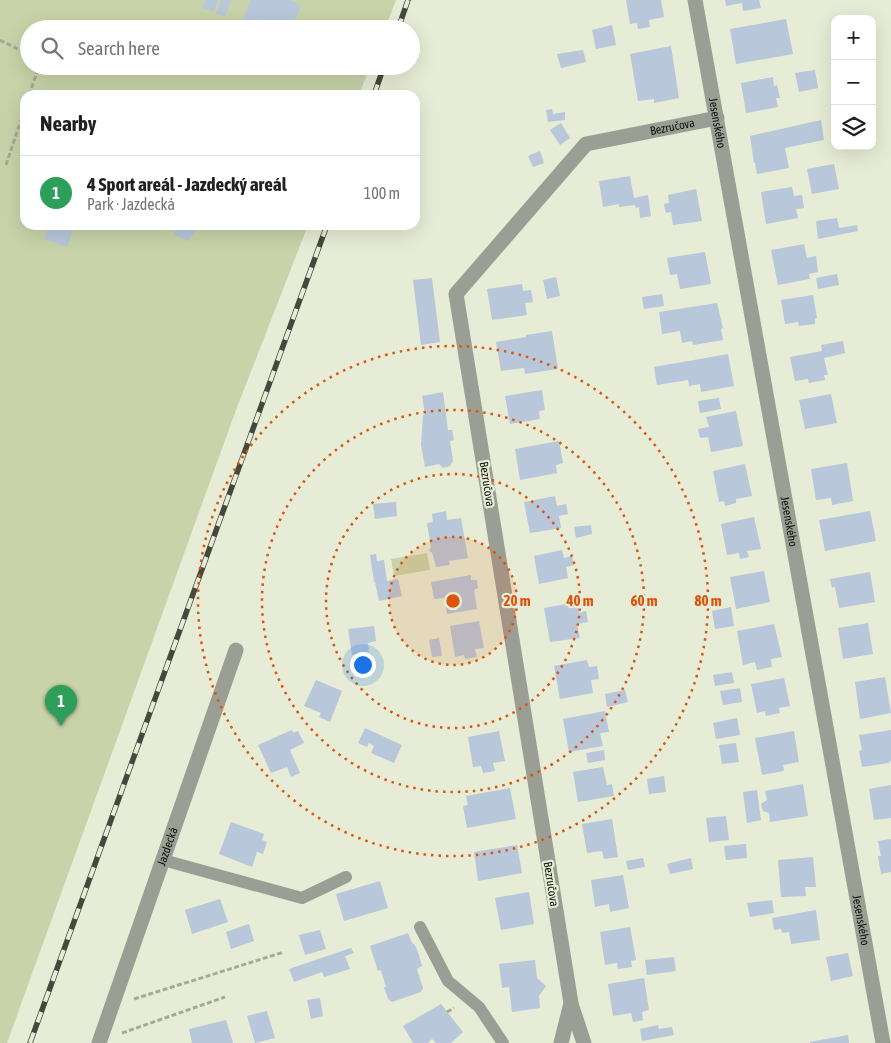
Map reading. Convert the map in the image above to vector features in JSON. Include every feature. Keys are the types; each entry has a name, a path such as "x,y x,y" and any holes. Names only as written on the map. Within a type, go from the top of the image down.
{"street":[{"name":"Jesenského","path":"695,0 883,1043"},
{"name":"Bezručova","path":"584,1043 571,1003 456,294 586,144 717,118"},
{"name":"Jazdecká","path":"100,1042 236,650"},
{"name":"Bezručova","path":"561,1043 571,1003"}],"lane":[{"path":"163,860 302,898 346,877"},
{"path":"420,927 448,981 479,1006 503,1043"}],"path":[{"path":"0,40 20,50"},
{"path":"31,90 36,75"},
{"path":"6,165 20,123"},
{"path":"112,1006 284,952"},
{"path":"100,1042 225,997"}],"green space":[{"path":"0,0 396,0 388,20 20,20 20,75 367,75 361,90 20,90 20,230 306,230 236,410 7,1043 0,1043"},
{"path":"427,553 430,570 394,576 391,559"}],"building":[{"path":"206,0 218,0 214,12 202,8"},
{"path":"221,0 231,0 225,17 216,13"},
{"path":"251,0 290,0 301,5 295,20 242,20"},
{"path":"626,0 661,0 664,17 649,20 650,27 638,29 637,23 630,24"},
{"path":"725,0 759,0 761,8 743,11 742,3 726,6"},
{"path":"786,19 793,54 736,64 730,29"},
{"path":"612,25 616,45 596,49 592,30"},
{"path":"671,46 679,98 654,103 654,99 638,101 630,54"},
{"path":"583,50 586,62 561,68 557,54"},
{"path":"815,70 818,88 799,92 795,73"},
{"path":"773,77 774,86 777,85 780,98 776,98 778,107 746,113 741,83"},
{"path":"552,109 553,114 565,112 565,120 548,122 546,110"},
{"path":"821,120 824,140 785,148 789,168 757,174 750,136"},
{"path":"561,123 570,138 560,145 550,130"},
{"path":"540,151 544,163 533,167 528,156"},
{"path":"834,164 839,189 812,194 807,169"},
{"path":"630,176 634,198 648,195 651,216 640,218 639,207 636,208 635,205 619,207 619,204 603,207 599,181"},
{"path":"792,187 794,196 802,195 804,208 796,209 798,218 766,224 761,192"},
{"path":"696,189 702,221 673,225 671,212 666,213 664,204 669,203 668,195"},
{"path":"837,218 839,228 857,225 858,231 818,239 816,221"},
{"path":"47,230 73,230 67,247 44,239"},
{"path":"175,230 195,230 189,241 173,235"},
{"path":"804,244 807,258 816,256 818,272 809,274 810,279 778,285 771,250"},
{"path":"705,252 711,284 680,289 677,274 670,275 667,258"},
{"path":"837,274 839,285 818,289 816,278"},
{"path":"556,277 560,296 547,299 543,280"},
{"path":"432,278 440,342 421,345 413,280"},
{"path":"522,284 523,291 531,290 533,302 525,303 527,315 492,320 487,289"},
{"path":"662,294 664,306 644,309 642,297"},
{"path":"813,295 817,318 815,319 815,324 799,326 798,322 785,324 781,300"},
{"path":"717,303 723,328 721,329 723,340 693,345 692,341 682,343 680,331 662,334 659,312"},
{"path":"552,331 558,369 525,374 524,368 501,371 496,342"},
{"path":"843,341 845,353 824,358 828,375 824,375 825,380 809,383 808,379 795,381 790,357 822,351 821,345"},
{"path":"728,354 734,386 701,392 700,384 689,386 688,380 657,385 654,367"},
{"path":"542,390 545,410 539,411 540,419 510,424 505,396"},
{"path":"443,392 448,430 452,430 454,440 450,441 453,461 450,466 443,468 439,464 425,467 421,445 423,415 425,415 422,396"},
{"path":"831,394 837,423 805,429 799,400"},
{"path":"719,398 721,409 700,413 698,401"},
{"path":"736,411 743,446 711,452 708,437 700,438 698,429 709,427 706,417"},
{"path":"559,441 563,463 556,465 557,473 520,480 515,449"},
{"path":"847,463 853,501 832,505 831,498 816,500 811,469"},
{"path":"745,464 752,496 736,499 736,503 725,506 724,501 719,502 713,471"},
{"path":"555,496 557,506 566,504 568,514 559,516 561,528 530,533 524,502"},
{"path":"396,502 397,516 375,519 373,504"},
{"path":"446,511 447,520 461,518 468,558 449,561 450,565 436,567 432,552 429,549 431,548 427,523 433,522 432,514"},
{"path":"870,511 876,541 825,551 819,520"},
{"path":"754,517 761,549 747,551 749,557 740,559 739,553 727,555 721,524"},
{"path":"591,525 592,534 576,538 574,527"},
{"path":"562,550 564,558 572,556 574,565 566,567 568,578 539,584 534,556"},
{"path":"376,554 377,561 384,560 387,581 398,579 402,596 379,601 370,555"},
{"path":"764,571 770,602 736,609 730,577"},
{"path":"870,572 875,602 839,608 835,587 832,588 830,579"},
{"path":"471,575 471,580 477,580 478,588 474,590 477,609 447,614 444,598 434,599 431,582"},
{"path":"578,602 579,613 586,611 588,622 577,624 580,638 550,642 544,608"},
{"path":"731,607 734,626 715,629 712,611"},
{"path":"479,621 484,648 475,649 477,657 465,659 464,655 455,657 450,626"},
{"path":"868,623 873,654 843,659 838,628"},
{"path":"774,624 782,657 771,659 772,667 757,670 755,662 743,665 737,631"},
{"path":"374,626 376,641 368,643 369,652 352,655 348,629"},
{"path":"439,638 442,656 432,657 429,640"},
{"path":"587,660 589,667 597,666 599,679 591,680 593,693 560,699 554,666"},
{"path":"732,672 734,683 715,686 713,675"},
{"path":"885,677 891,713 860,719 855,682"},
{"path":"784,678 790,706 779,708 780,713 766,716 765,711 757,713 751,684"},
{"path":"316,680 342,691 330,722 319,717 321,713 304,706"},
{"path":"740,688 742,702 723,705 720,691"},
{"path":"625,690 628,702 607,707 605,694"},
{"path":"605,711 609,732 600,733 603,746 569,752 563,719"},
{"path":"737,718 740,735 716,739 713,723"},
{"path":"365,728 402,745 394,763 371,753 374,746 369,743 367,747 358,743"},
{"path":"292,730 293,733 298,731 304,743 290,750 300,773 291,777 287,767 271,773 258,745"},
{"path":"891,730 891,761 889,763 862,767 859,751 862,750 859,735"},
{"path":"499,731 505,761 493,763 495,771 483,773 481,766 473,767 468,737"},
{"path":"794,731 799,762 783,765 784,771 762,775 755,738"},
{"path":"736,743 739,762 722,764 719,745"},
{"path":"604,750 605,760 588,763 586,753"},
{"path":"603,767 607,785 612,784 614,796 578,802 573,772"},
{"path":"664,776 666,792 649,794 647,779"},
{"path":"803,784 808,816 770,822 769,813 763,811 761,804 767,800 765,791"},
{"path":"891,785 891,818 874,820 869,789"},
{"path":"510,788 516,819 467,828 463,806 468,805 466,796"},
{"path":"757,790 761,820 747,823 743,792"},
{"path":"726,816 729,840 709,842 706,818"},
{"path":"612,819 618,857 604,859 602,851 587,853 582,824"},
{"path":"231,822 264,834 262,840 267,842 263,854 257,852 252,867 219,854"},
{"path":"891,839 891,872 881,874 878,856 881,856 878,841"},
{"path":"746,844 747,858 726,860 724,846"},
{"path":"517,845 522,873 478,881 474,852"},
{"path":"813,857 816,887 805,887 806,896 781,897 778,860"},
{"path":"643,858 645,867 628,870 626,861"},
{"path":"691,858 693,869 670,874 667,864"},
{"path":"623,875 629,908 610,912 609,904 595,907 591,880"},
{"path":"380,881 388,908 344,921 336,894"},
{"path":"529,892 534,924 501,930 495,898"},
{"path":"220,899 228,922 192,934 185,910"},
{"path":"772,900 774,913 750,917 747,903"},
{"path":"816,910 820,940 791,944 789,932 782,933 781,929 774,930 772,918"},
{"path":"249,924 254,941 231,949 226,932"},
{"path":"630,927 636,960 631,961 632,967 618,969 617,963 605,965 600,932"},
{"path":"320,930 326,949 305,955 299,935"},
{"path":"408,933 412,943 415,945 422,966 417,969 423,988 421,992 392,1002 388,999 381,970 378,971 370,946"},
{"path":"351,948 354,953 345,956 350,969 324,977 322,972 294,982 289,969"},
{"path":"848,953 853,976 831,981 826,957"},
{"path":"674,957 676,971 647,975 645,960"},
{"path":"535,960 537,978 546,986 539,996 540,1008 512,1012 509,987 502,988 499,964"},
{"path":"644,978 649,1010 642,1012 643,1020 633,1022 631,1013 613,1016 608,984"},
{"path":"320,998 323,1016 311,1019 307,1000"},
{"path":"441,1004 463,1032 451,1043 436,1043 432,1039 428,1043 413,1043 403,1026"},
{"path":"267,1011 275,1038 255,1043 247,1016"},
{"path":"226,1020 233,1043 192,1043 189,1029"},
{"path":"658,1025 659,1029 672,1027 674,1035 642,1041 640,1029"},
{"path":"848,1035 849,1043 810,1043 810,1042"}],"railway":[{"path":"401,20 408,0"},
{"path":"376,90 381,75"},
{"path":"30,1043 325,230"}],"place":[{"name":"4 Sport areál - Jazdecký areál","path":"61,726"}]}
